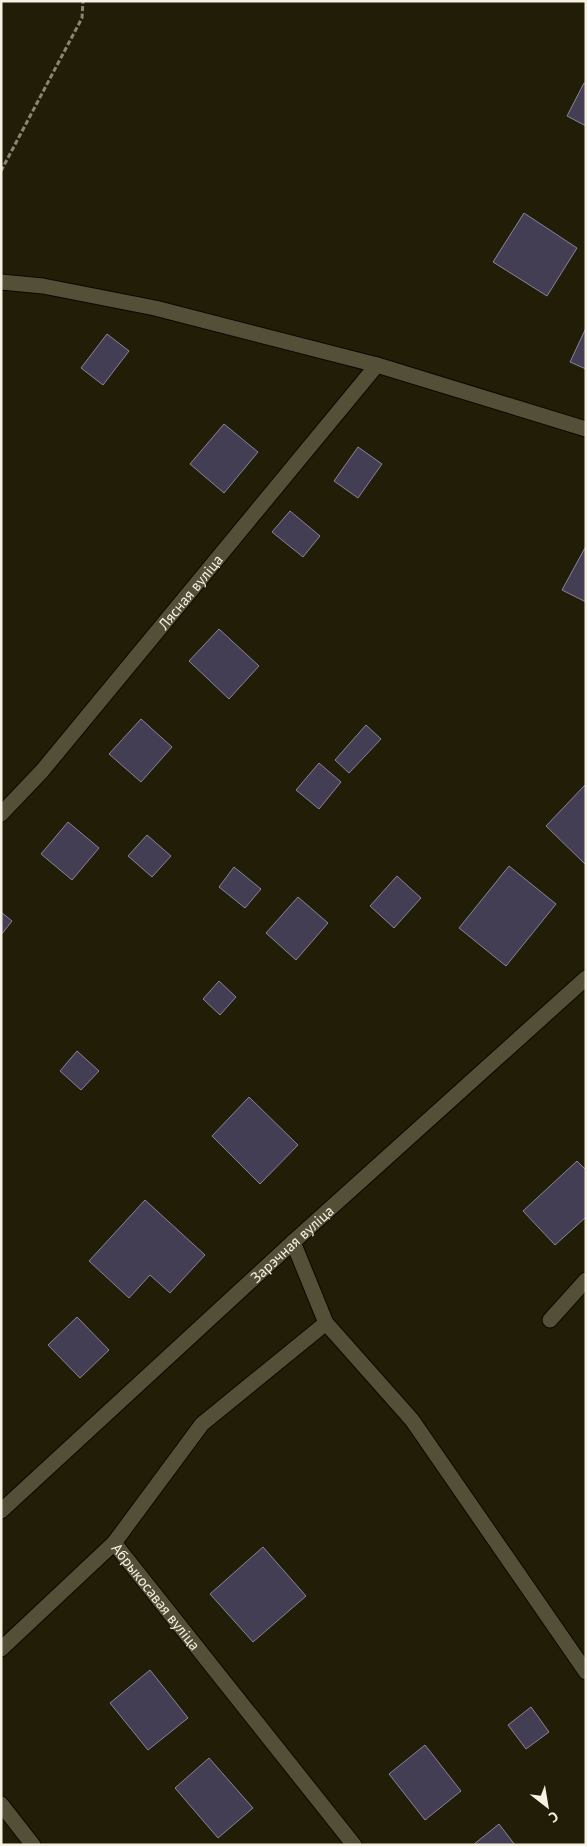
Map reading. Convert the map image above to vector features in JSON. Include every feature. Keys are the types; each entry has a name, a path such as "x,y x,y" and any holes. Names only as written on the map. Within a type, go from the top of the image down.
{"street":[{"path":"1,282 43,286 155,308 377,365 586,429"},
{"name":"Лясная вуліца","path":"1,814 48,763 377,365"},
{"name":"Зарэчная вуліца","path":"1,1511 293,1242 586,978"},
{"path":"293,1242 326,1323 412,1420 586,1672"},
{"path":"550,1320 586,1280"},
{"name":"Абрыкосавая вуліца","path":"326,1323 202,1424 114,1543 354,1845"},
{"path":"1,1649 114,1543"},
{"path":"1,1804 33,1845"}],"path":[{"path":"1,172 82,18 83,1"}],"building":[{"path":"584,83 586,84 586,126 567,116"},
{"path":"524,213 577,248 547,296 493,262"},
{"path":"586,328 586,369 570,362"},
{"path":"107,334 129,351 103,385 81,368"},
{"path":"224,424 258,452 224,493 190,464"},
{"path":"358,447 382,464 358,498 334,481"},
{"path":"290,511 320,536 303,557 272,532"},
{"path":"586,546 586,602 562,590"},
{"path":"219,629 259,666 229,699 189,661"},
{"path":"141,719 172,747 141,782 109,754"},
{"path":"366,725 381,739 349,773 335,760"},
{"path":"319,763 341,782 319,809 296,790"},
{"path":"586,786 586,865 546,826"},
{"path":"68,822 99,848 72,880 41,854"},
{"path":"147,835 171,856 152,877 128,856"},
{"path":"509,866 556,904 506,966 459,928"},
{"path":"234,867 261,889 245,908 219,887"},
{"path":"397,876 421,898 394,928 370,906"},
{"path":"298,897 328,923 296,960 266,933"},
{"path":"1,912 12,921 1,935"},
{"path":"219,981 236,997 220,1015 203,999"},
{"path":"77,1051 99,1071 81,1090 60,1071"},
{"path":"249,1097 298,1145 260,1184 212,1136"},
{"path":"577,1161 586,1170 586,1217 555,1245 523,1211"},
{"path":"145,1200 205,1255 170,1293 150,1275 129,1298 89,1261"},
{"path":"77,1317 109,1350 80,1378 48,1345"},
{"path":"263,1547 306,1596 253,1642 210,1594"},
{"path":"150,1670 188,1718 148,1750 110,1703"},
{"path":"531,1707 549,1732 526,1749 508,1725"},
{"path":"425,1745 461,1791 425,1820 389,1774"},
{"path":"209,1758 253,1808 218,1838 175,1788"},
{"path":"499,1824 515,1845 473,1845"}]}
